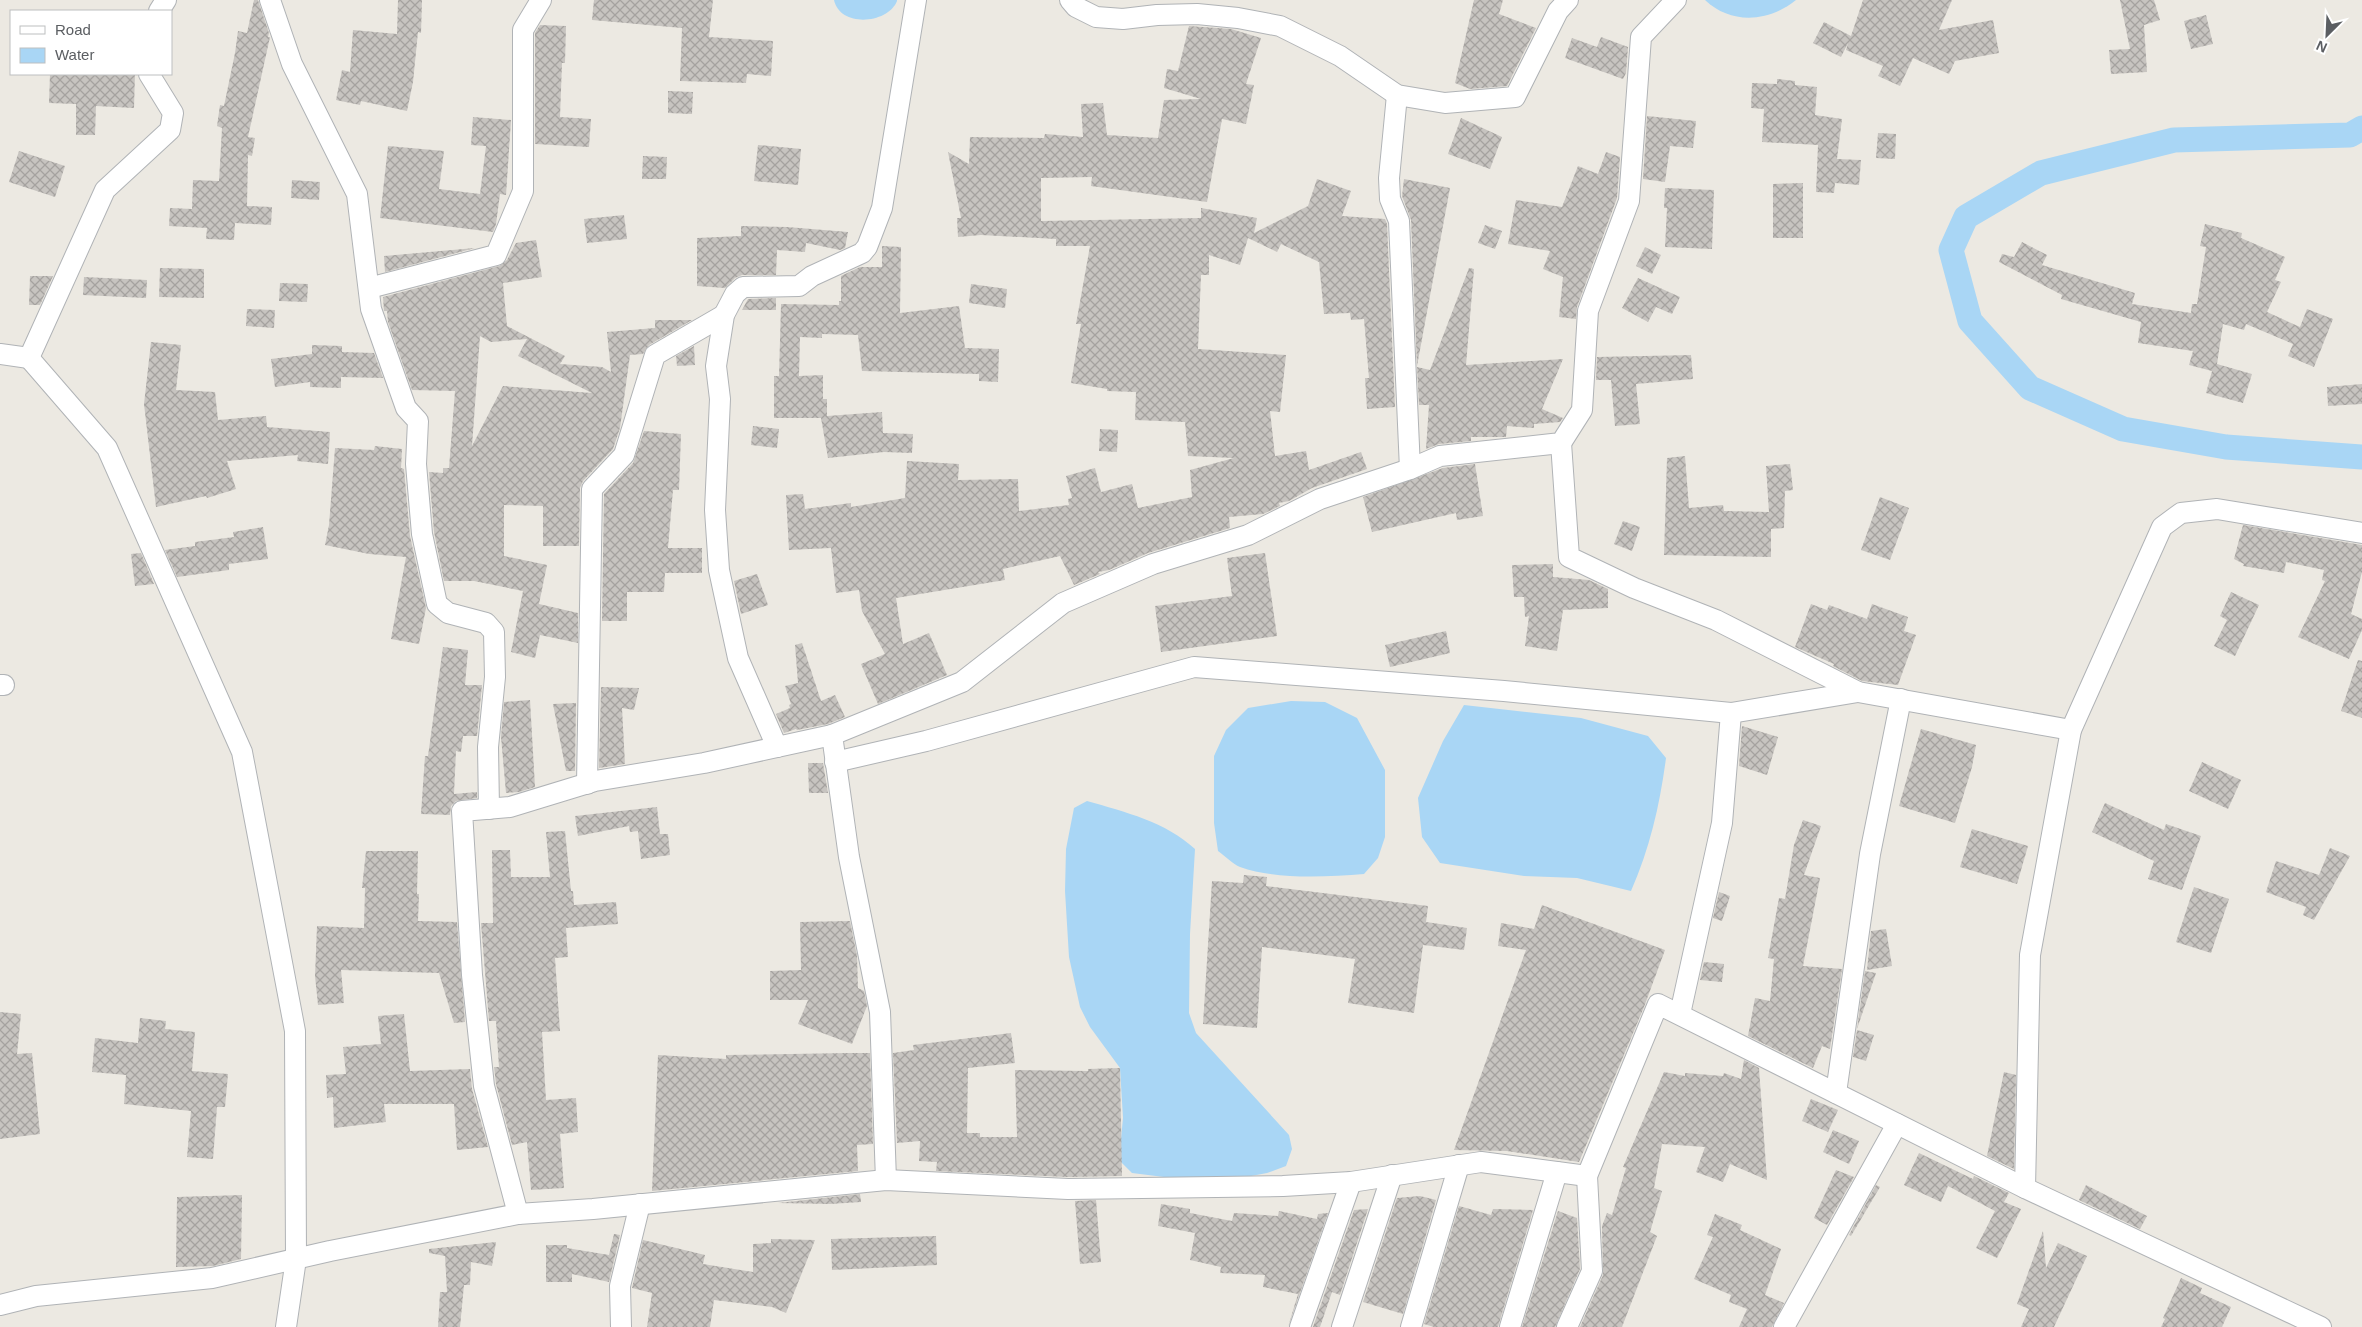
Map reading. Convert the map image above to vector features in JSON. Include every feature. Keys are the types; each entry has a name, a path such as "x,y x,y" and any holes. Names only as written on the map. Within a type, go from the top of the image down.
{"street":[{"path":"270,0 292,64 357,194 371,309 406,408 418,421 416,464 422,534 437,604 448,613 486,623 494,632 495,677 487,756 489,809"},
{"path":"368,288 496,256 523,191 523,30 541,0"},
{"path":"777,747 738,658 720,570 715,510 720,399 716,366 724,315 735,294 744,287 799,286 812,276 862,253 867,247 882,208 916,0"},
{"path":"1070,0 1076,7 1096,17 1123,19 1157,15 1197,14 1238,18 1280,26 1340,56 1397,96 1445,103 1515,97 1558,11 1568,0"},
{"path":"1676,0 1641,37 1629,202 1588,311 1582,410 1561,443 1569,557 1634,588 1716,620 1858,692 2071,730"},
{"path":"29,358 105,190 170,130 173,113 151,75"},
{"path":"1397,96 1389,178 1390,199 1399,222 1410,469"},
{"path":"587,784 592,489 624,455 655,355 724,315"},
{"path":"0,354 29,358 107,448 242,752 295,1031 296,1259 286,1327"},
{"path":"518,1214 484,1086 469,936 462,810 510,807 587,784 704,763 832,735 962,682 1063,603 1154,564 1248,535 1320,499 1410,469 1440,456 1561,443"},
{"path":"2025,1188 2030,955 2071,730 2162,527 2181,513 2217,508 2362,533"},
{"path":"835,762 926,741 1194,667 1504,691 1731,712 1858,692"},
{"path":"1836,1093 1870,854 1901,699"},
{"path":"1680,1014 1722,823 1731,712"},
{"path":"832,735 849,857 880,1012 886,1180"},
{"path":"1567,1327 1592,1270 1587,1176 1658,1004 2025,1188 2321,1327"},
{"path":"1784,1327 1897,1124"},
{"path":"0,1305 36,1296 212,1278 518,1214 886,1180 1068,1189 1283,1186 1351,1182 1481,1162 1587,1176"},
{"path":"1411,1327 1459,1165"},
{"path":"1510,1327 1558,1172"},
{"path":"1342,1327 1392,1175"},
{"path":"1300,1327 1351,1182"},
{"path":"622,1327 620,1286 640,1204"}],"water":[{"path":"834,0 897,1 892,9 884,14 864,20 854,19 845,15 838,9"},
{"path":"1705,0 1796,0 1774,13 1750,18 1726,14"},
{"path":"1291,701 1325,702 1357,718 1385,770 1385,837 1378,858 1364,874 1318,877 1270,874 1240,867 1218,851 1214,823 1214,756 1226,730 1248,708"},
{"path":"1464,705 1581,718 1648,736 1666,758 1653,826 1644,859 1631,891 1577,878 1524,876 1440,863 1422,837 1418,798 1443,741"},
{"path":"1087,801 1158,825 1184,840 1195,849 1190,934 1189,1013 1196,1033 1289,1135 1292,1149 1286,1166 1267,1173 1230,1180 1196,1181 1132,1173 1119,1160 1123,1118 1120,1068 1090,1027 1080,1007 1069,957 1065,891 1066,849 1074,808"}],"building":[{"path":"254,0 258,0 269,33 268,37 270,37 248,137 255,138 252,156 248,155 247,206 272,207 271,225 235,223 234,240 206,239 207,228 169,226 170,208 192,209 193,180 219,181 222,128 217,126 220,105 224,106 238,31 247,33"},
{"path":"398,0 422,0 421,33 418,32 413,82 407,111 361,101 360,105 336,100 342,70 350,72 353,30 397,34"},
{"path":"594,0 713,0 709,37 773,41 771,76 747,74 746,83 680,81 682,28 592,20"},
{"path":"1474,0 1503,0 1499,14 1536,28 1507,86 1470,89 1455,83"},
{"path":"1863,0 1952,0 1939,30 1993,20 1999,53 1955,61 1949,74 1913,58 1900,86 1878,76 1883,66 1846,50 1848,43 1841,57 1813,43 1824,22 1851,36"},
{"path":"2120,0 2154,0 2160,20 2144,25 2147,72 2111,74 2109,50 2130,49"},
{"path":"2206,15 2213,44 2191,49 2184,21"},
{"path":"540,25 566,26 565,63 562,63 560,117 591,119 589,147 535,144 535,33"},
{"path":"1189,26 1231,29 1261,38 1246,84 1254,85 1246,124 1222,119 1207,202 1091,186 1092,177 1041,178 1041,221 1201,218 1201,208 1257,218 1254,233 1308,206 1317,179 1351,191 1342,216 1385,219 1387,224 1395,407 1367,409 1365,378 1369,378 1364,319 1351,320 1350,313 1324,314 1319,262 1281,244 1277,252 1248,238 1240,265 1209,255 1209,275 1201,275 1198,349 1286,355 1280,412 1270,411 1275,456 1306,451 1309,470 1361,452 1367,469 1312,488 1289,501 1279,503 1280,506 1263,514 1229,517 1230,528 1148,553 1109,570 1098,572 1100,574 1074,585 1060,556 1003,569 1005,580 896,598 903,644 929,633 947,675 878,704 861,664 885,654 862,611 859,590 836,593 831,548 789,550 786,495 803,494 805,509 851,503 851,507 905,498 907,461 959,464 958,480 1018,479 1019,511 1069,505 1068,499 1072,498 1066,476 1095,468 1101,492 1132,484 1138,508 1192,497 1190,470 1234,458 1188,456 1185,422 1135,420 1136,392 1107,391 1107,389 1071,383 1081,324 1076,324 1090,246 1056,246 1056,239 981,235 958,237 957,218 961,218 948,152 969,164 970,137 1044,138 1045,134 1083,137 1081,104 1103,103 1107,135 1158,138 1164,100 1201,99 1164,88 1167,69 1178,71"},
{"path":"1601,37 1628,47 1626,73 1623,79 1565,58 1572,38 1597,47"},
{"path":"50,75 135,75 134,108 96,106 95,135 76,135 76,104 49,103"},
{"path":"1777,79 1795,81 1795,85 1817,87 1815,115 1842,119 1837,159 1861,160 1859,185 1835,183 1834,193 1816,192 1818,145 1762,142 1764,109 1751,108 1752,83 1777,84"},
{"path":"668,91 693,92 692,114 668,113"},
{"path":"1647,116 1696,121 1693,148 1670,146 1665,182 1643,179"},
{"path":"473,117 511,120 506,195 500,194 496,224 493,232 380,218 388,146 444,151 439,189 480,194 486,146 471,145"},
{"path":"1461,118 1502,137 1490,169 1448,154"},
{"path":"1878,133 1896,134 1895,159 1876,158"},
{"path":"758,145 801,149 798,185 754,181"},
{"path":"19,151 65,166 55,197 9,182"},
{"path":"1606,152 1620,157 1617,198 1577,307 1576,319 1559,317 1563,277 1543,269 1550,251 1508,244 1516,200 1562,207 1578,166 1598,174"},
{"path":"643,156 667,157 666,179 642,179"},
{"path":"1404,179 1450,188 1417,366 1411,220 1402,196"},
{"path":"292,180 320,182 319,200 291,198"},
{"path":"1803,183 1803,238 1773,238 1773,184"},
{"path":"1665,188 1714,190 1712,249 1665,247 1667,208 1664,208"},
{"path":"624,215 627,239 587,243 584,219"},
{"path":"2205,224 2242,233 2241,238 2285,257 2275,280 2281,282 2267,312 2300,327 2307,309 2333,319 2314,367 2288,356 2293,344 2246,324 2244,330 2223,324 2217,364 2252,374 2243,403 2206,393 2212,371 2189,365 2193,351 2138,343 2141,322 2061,299 2062,295 1999,262 2002,254 2014,257 2022,242 2047,255 2042,265 2135,293 2132,304 2191,313 2192,304 2197,304 2206,247 2200,246"},
{"path":"1485,225 1502,231 1495,249 1478,243"},
{"path":"741,226 787,227 848,232 845,248 840,250 806,243 805,252 777,250 776,275 742,275 735,278 725,288 697,286 697,238 741,236"},
{"path":"536,240 542,277 503,283 507,326 565,356 560,364 602,367 611,372 607,332 655,328 655,320 692,320 649,345 643,354 630,355 620,428 613,449 583,481 580,488 579,546 543,546 543,506 504,505 504,556 547,565 539,604 578,613 578,643 540,635 535,658 511,652 523,591 474,581 444,581 434,532 429,472 443,473 443,468 449,468 455,391 412,390 388,322 387,311 384,311 383,297 499,266 507,260 516,243","holes":["480,336 491,342 527,339 518,356 592,393 503,386 472,446"]},
{"path":"882,246 901,247 900,313 959,306 965,348 999,349 998,382 979,381 979,374 862,371 858,335 822,334 822,338 800,337 799,376 823,375 823,399 827,399 827,416 882,412 883,433 913,434 912,453 884,452 828,458 821,418 774,418 774,376 779,376 781,304 839,305 839,301 841,301 841,276 860,267 882,267"},
{"path":"1645,247 1661,255 1652,274 1636,266"},
{"path":"475,248 385,272 384,256"},
{"path":"160,268 204,269 204,298 159,297"},
{"path":"1469,268 1474,269 1466,365 1563,359 1542,409 1563,418 1560,422 1534,424 1534,428 1507,426 1506,437 1471,437 1471,441 1439,444 1426,449 1429,405 1419,405 1417,367 1430,370"},
{"path":"30,276 53,276 40,305 29,305"},
{"path":"84,277 147,280 146,298 83,295"},
{"path":"1638,278 1680,297 1672,314 1656,307 1648,322 1622,308"},
{"path":"280,283 308,284 307,302 279,301"},
{"path":"971,284 1007,289 1005,308 969,303"},
{"path":"776,298 776,310 742,310 748,299"},
{"path":"247,309 275,310 274,328 246,326"},
{"path":"151,342 181,345 176,390 215,392 218,420 266,416 267,427 330,432 328,464 297,461 298,455 227,461 236,489 207,498 206,496 156,507 144,404"},
{"path":"312,345 342,346 342,352 374,353 383,378 341,377 341,388 310,387 310,382 275,387 271,359 312,354"},
{"path":"694,346 695,365 677,366 676,356"},
{"path":"1691,355 1693,379 1636,384 1640,424 1615,426 1611,380 1596,380 1597,357"},
{"path":"2362,384 2362,404 2328,406 2327,387"},
{"path":"753,426 779,429 777,448 751,445"},
{"path":"1100,429 1118,430 1117,452 1099,451"},
{"path":"644,431 681,434 679,490 673,490 668,548 702,548 702,573 665,573 664,592 627,592 627,621 602,621 604,494 633,463"},
{"path":"375,446 402,449 401,468 404,469 410,536 426,608 419,644 391,639 406,557 369,554 325,545 329,525 335,448 374,450"},
{"path":"1685,456 1689,508 1723,505 1724,511 1769,512 1766,466 1790,464 1793,490 1785,491 1784,528 1771,529 1771,557 1664,555 1667,458"},
{"path":"1475,464 1483,516 1457,520 1456,513 1372,532 1363,497 1443,468"},
{"path":"1880,497 1909,508 1890,560 1861,550"},
{"path":"1623,521 1640,527 1632,551 1614,544"},
{"path":"2243,525 2362,545 2362,572 2351,614 2362,619 2362,630 2349,659 2298,637 2325,581 2322,580 2324,570 2286,562 2284,573 2243,566 2244,564 2234,559"},
{"path":"263,527 268,559 229,564 229,570 177,577 165,550 195,546 195,542 234,537 233,532"},
{"path":"141,553 154,584 135,586 131,554"},
{"path":"1265,553 1277,636 1161,652 1155,606 1232,596 1227,558"},
{"path":"1553,564 1553,577 1589,580 1608,589 1608,608 1563,610 1557,651 1525,646 1529,616 1525,617 1524,597 1514,597 1512,565"},
{"path":"757,574 768,605 741,614 734,581"},
{"path":"2231,592 2259,605 2235,656 2214,646 2227,620 2220,616"},
{"path":"1811,604 1827,610 1829,605 1867,619 1872,604 1908,617 1904,631 1916,635 1898,685 1862,681 1833,666 1834,664 1795,647"},
{"path":"1446,631 1450,653 1390,667 1385,645"},
{"path":"802,643 821,701 835,695 845,717 828,724 796,729 784,733 776,714 790,708 789,705 791,704 785,686 798,683 795,645"},
{"path":"443,647 468,650 465,685 482,685 477,736 463,736 461,752 456,751 454,794 477,792 477,798 456,801 451,806 450,815 421,814 425,756 428,756"},
{"path":"2358,660 2362,661 2362,718 2341,711"},
{"path":"601,687 639,688 634,710 622,708 625,764 599,768"},
{"path":"530,700 535,787 519,792 506,793 501,737 504,702"},
{"path":"576,703 575,771 566,771 553,704"},
{"path":"1742,726 1778,737 1767,775 1739,766"},
{"path":"1921,729 1976,745 1972,767 1955,823 1899,806"},
{"path":"2202,762 2241,780 2228,809 2189,791"},
{"path":"808,763 823,763 828,793 809,793"},
{"path":"2105,803 2164,830 2166,824 2201,836 2182,890 2148,879 2154,861 2092,832"},
{"path":"657,807 660,834 668,834 670,855 641,859 638,831 630,832 629,826 578,836 575,816"},
{"path":"1803,820 1821,826 1804,875 1820,878 1803,966 1842,969 1830,1049 1822,1046 1813,1068 1748,1036 1755,998 1770,1001 1774,959 1768,958 1779,898 1785,899 1794,845"},
{"path":"1972,829 2028,846 2017,884 1960,867"},
{"path":"565,831 574,905 616,902 618,924 566,928 568,957 555,958 560,1031 542,1032 546,1100 576,1098 578,1132 560,1134 564,1188 531,1190 527,1142 512,1145 496,1084 494,1067 499,1067 496,1021 489,1021 481,923 493,923 492,850 510,850 511,877 550,877 546,832"},
{"path":"2330,848 2350,856 2314,920 2303,915 2306,907 2266,892 2276,861 2319,875"},
{"path":"366,851 418,851 418,921 457,922 465,1022 454,1023 439,973 341,970 344,1003 318,1005 315,976 317,926 364,928 365,888 362,888"},
{"path":"1244,875 1267,877 1266,886 1428,906 1426,922 1467,928 1464,950 1423,945 1414,1013 1348,1003 1355,959 1262,947 1257,1028 1203,1024 1212,881 1243,883"},
{"path":"2194,887 2229,899 2211,953 2176,942"},
{"path":"1719,892 1730,896 1722,921 1713,918"},
{"path":"1542,905 1665,950 1644,1007 1579,1162 1507,1151 1454,1150 1526,950 1498,946 1501,923 1534,929"},
{"path":"850,921 857,956 858,988 864,991 867,1006 852,1044 798,1024 808,1000 770,1000 770,971 801,970 800,922"},
{"path":"1886,929 1892,966 1867,970 1871,931"},
{"path":"1704,962 1724,964 1722,982 1700,980"},
{"path":"1865,971 1876,973 1857,1029"},
{"path":"0,1012 21,1014 17,1054 32,1053 40,1134 0,1139"},
{"path":"404,1014 410,1071 470,1069 472,1089 488,1147 457,1150 454,1104 384,1104 386,1122 334,1128 333,1097 327,1098 326,1075 346,1074 343,1047 381,1044 378,1016"},
{"path":"140,1018 166,1021 165,1029 195,1032 192,1071 228,1074 225,1107 217,1107 213,1159 187,1157 191,1111 124,1104 126,1075 92,1072 95,1038 138,1043"},
{"path":"1857,1030 1874,1035 1866,1061 1853,1057"},
{"path":"1011,1033 1015,1063 968,1068 967,1133 980,1133 980,1137 1017,1137 1015,1070 1088,1071 1088,1069 1120,1068 1122,1176 1068,1177 936,1171 937,1162 919,1161 920,1141 897,1143 893,1053 914,1050 913,1045"},
{"path":"870,1053 873,1144 857,1145 858,1171 652,1191 658,1055 726,1059 726,1055"},
{"path":"1744,1060 1759,1068 1767,1180 1730,1164 1723,1182 1696,1172 1705,1147 1662,1144 1654,1188 1662,1191 1650,1232 1657,1236 1622,1327 1580,1327 1603,1275 1602,1226 1607,1213 1612,1215 1626,1168 1623,1167 1664,1072 1685,1076 1685,1073 1723,1076 1724,1073 1741,1079"},
{"path":"2004,1072 2016,1075 2014,1169 1987,1156"},
{"path":"1811,1099 1838,1110 1828,1132 1802,1121"},
{"path":"1833,1130 1859,1141 1849,1164 1823,1152"},
{"path":"1919,1153 1973,1179 1974,1176 2009,1193 2004,1202 2021,1209 1997,1258 1976,1248 1995,1211 1948,1186 1941,1202 1904,1185"},
{"path":"1836,1170 1854,1177 1827,1225 1814,1218"},
{"path":"1876,1185 1880,1187 1851,1236 1849,1235"},
{"path":"2086,1185 2147,1216 2140,1229 2079,1200"},
{"path":"860,1194 861,1202 830,1204 778,1203"},
{"path":"242,1195 241,1259 213,1266 176,1267 177,1197"},
{"path":"1420,1196 1436,1200 1403,1314 1363,1302 1397,1198"},
{"path":"1096,1200 1101,1262 1080,1264 1075,1201"},
{"path":"1161,1204 1190,1209 1190,1213 1232,1221 1234,1213 1278,1216 1279,1211 1317,1219 1318,1214 1328,1213 1288,1327 1298,1294 1263,1287 1265,1275 1220,1273 1221,1267 1190,1260 1195,1233 1158,1226"},
{"path":"1459,1206 1491,1215 1493,1209 1533,1210 1498,1327 1434,1327 1424,1324"},
{"path":"1368,1209 1340,1295 1332,1292 1320,1327 1313,1327 1354,1210"},
{"path":"1558,1211 1577,1218 1580,1269 1555,1327 1522,1327"},
{"path":"1715,1214 1742,1225 1740,1230 1781,1249 1765,1295 1784,1303 1772,1327 1739,1327 1747,1309 1729,1302 1731,1295 1694,1279 1713,1237 1707,1235"},
{"path":"2043,1231 2046,1268 2058,1243 2087,1256 2054,1327 2021,1327 2029,1309 2017,1304"},
{"path":"614,1234 620,1235 609,1282 572,1274 572,1282 546,1282 546,1245 567,1245 567,1248 609,1255"},
{"path":"936,1236 937,1265 832,1270 831,1239"},
{"path":"771,1239 815,1240 786,1313 772,1307 714,1300 710,1327 647,1327 652,1293 632,1288 643,1240 705,1255 703,1264 753,1272 753,1244 771,1243"},
{"path":"496,1242 492,1266 471,1262 470,1285 464,1285 460,1327 438,1327 440,1292 447,1292 445,1256 429,1253 429,1249"},
{"path":"2181,1278 2202,1288 2200,1293 2231,1307 2222,1327 2161,1327 2165,1319 2163,1318"}],"waterway":[{"path":"2362,128 2350,135 2174,140 2041,173 1966,217 1951,250 1970,321 2030,388 2123,429 2226,447 2362,457"}]}
